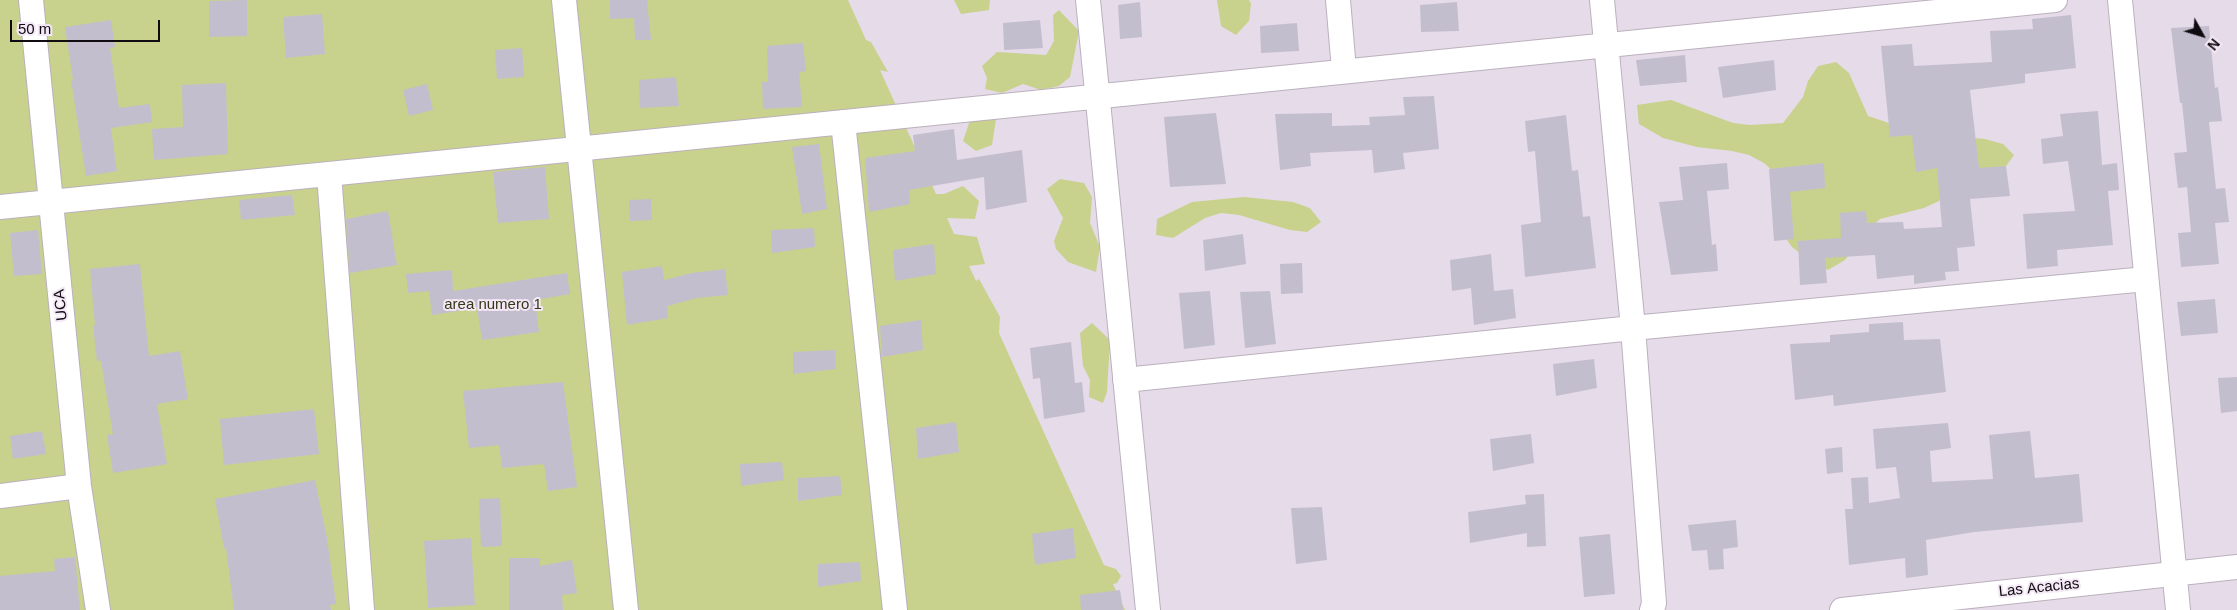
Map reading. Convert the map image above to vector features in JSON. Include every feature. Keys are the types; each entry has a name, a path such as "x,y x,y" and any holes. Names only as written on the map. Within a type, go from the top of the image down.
{"street":[{"name":"UCA","path":"31,0 79,486 98,610"},
{"path":"564,0 626,610"},
{"path":"1088,0 1148,610"},
{"path":"1338,0 1344,70"},
{"path":"1602,0 1633,328 1655,608"},
{"path":"0,207 1606,45 1869,9 2055,0"},
{"path":"2120,0 2178,610"},
{"path":"843,122 895,610"},
{"path":"330,174 362,610"},
{"path":"1126,380 1633,328 2146,279"},
{"path":"0,496 79,486"},
{"name":"Las Acacias","path":"1842,610 2237,567"}],"green space":[{"name":"area numero 1","path":"0,0 848,0 866,40 871,42 888,72 880,70 936,194 944,194 963,186 979,201 975,219 947,218 954,234 977,237 985,264 969,266 976,281 979,279 1000,317 999,333 1104,565 1116,569 1121,576 1117,583 1113,584 1125,610 0,610"},
{"path":"954,0 990,0 989,10 961,14"},
{"path":"1217,0 1249,0 1251,4 1249,21 1236,35 1221,26"},
{"path":"1059,10 1079,31 1070,77 1059,86 1041,90 1023,84 1002,93 985,89 987,78 982,66 997,52 1046,55 1054,41 1053,15"},
{"path":"1836,62 1849,73 1868,116 1919,133 1985,139 2003,144 2014,155 2004,169 1988,177 1959,161 1939,201 1924,208 1880,219 1867,231 1845,260 1828,270 1806,258 1792,247 1778,227 1777,175 1764,163 1749,155 1697,147 1663,138 1639,124 1637,105 1671,100 1733,123 1750,125 1783,123 1803,97 1808,81 1818,66"},
{"path":"972,114 996,119 992,145 976,151 963,141"},
{"path":"1060,179 1084,183 1092,197 1090,223 1100,247 1096,272 1068,262 1056,249 1054,241 1063,218 1047,189"},
{"path":"1244,197 1293,202 1310,208 1321,222 1307,232 1290,230 1239,215 1221,213 1205,218 1173,238 1156,235 1157,219 1192,202"},
{"path":"1092,323 1110,340 1107,392 1103,403 1089,397 1090,380 1083,366 1080,333"}],"building":[{"path":"247,0 247,36 209,37 209,1"},
{"path":"610,0 647,0 651,40 635,40 634,18 610,19"},
{"path":"1140,2 1142,37 1120,39 1118,5"},
{"path":"1457,2 1459,31 1421,32 1420,5"},
{"path":"322,14 325,54 286,58 283,17"},
{"path":"2071,15 2076,68 2025,74 2025,83 1970,90 1979,168 2006,166 2010,196 1970,199 1975,246 1957,248 1959,271 1945,272 1946,280 1914,284 1914,275 1877,279 1875,255 1825,258 1827,283 1800,285 1798,241 1841,238 1840,213 1866,211 1867,223 1903,222 1904,229 1942,227 1937,168 1916,172 1912,135 1890,137 1881,46 1912,44 1914,66 1992,62 1990,31 2033,29 2032,19"},
{"path":"111,20 115,47 110,48 119,108 150,104 152,122 111,128 117,171 86,176 65,27"},
{"path":"1040,20 1043,48 1004,50 1003,23"},
{"path":"1297,23 1299,51 1261,53 1260,26"},
{"path":"2209,26 2215,88 2218,87 2222,121 2209,122 2216,189 2225,188 2229,222 2215,223 2219,264 2181,267 2178,233 2191,232 2187,187 2178,188 2174,153 2187,152 2171,28"},
{"path":"803,43 806,71 799,72 802,107 763,109 762,82 768,82 767,46"},
{"path":"522,48 524,77 497,79 495,50"},
{"path":"1685,55 1687,82 1640,86 1636,60"},
{"path":"1774,60 1776,90 1723,98 1718,67"},
{"path":"676,77 679,106 640,108 639,80"},
{"path":"226,83 228,154 154,160 152,129 183,127 182,85"},
{"path":"427,84 433,110 409,116 403,90"},
{"path":"1434,96 1439,149 1403,153 1405,169 1374,173 1372,150 1310,153 1311,166 1280,170 1275,114 1332,113 1332,126 1370,125 1369,117 1405,115 1403,97"},
{"path":"2098,111 2102,165 2117,163 2119,190 2108,191 2113,245 2057,250 2058,266 2027,269 2023,214 2075,211 2068,161 2043,164 2041,139 2063,136 2060,114"},
{"path":"1216,113 1226,184 1170,187 1164,117"},
{"path":"1566,115 1572,171 1578,170 1583,217 1590,216 1596,268 1525,277 1521,225 1541,222 1535,151 1528,152 1525,121"},
{"path":"954,129 957,160 1022,150 1027,202 986,210 984,177 909,190 910,204 869,212 865,158 915,151 913,135"},
{"path":"819,144 827,209 802,214 792,147"},
{"path":"1727,163 1729,189 1707,191 1712,245 1716,244 1718,271 1671,275 1659,202 1683,200 1679,167"},
{"path":"1824,163 1825,188 1790,192 1794,239 1774,241 1769,169"},
{"path":"545,167 549,219 498,223 493,172"},
{"path":"292,195 295,215 241,220 239,200"},
{"path":"651,199 652,220 630,221 629,200"},
{"path":"388,211 397,265 350,273 346,219"},
{"path":"814,228 815,247 772,253 771,230"},
{"path":"38,230 42,274 14,276 10,233"},
{"path":"1243,234 1246,264 1205,271 1203,240"},
{"path":"934,244 936,274 895,281 893,250"},
{"path":"1491,254 1494,291 1513,289 1516,318 1474,325 1471,288 1452,291 1450,260"},
{"path":"1302,263 1303,293 1281,294 1280,264"},
{"path":"140,264 149,356 180,351 188,399 157,404 167,464 113,473 107,435 113,434 101,361 97,361 90,269"},
{"path":"662,266 664,280 692,273 725,269 728,295 697,298 667,306 668,318 627,325 622,272"},
{"path":"452,270 453,291 567,273 570,294 535,300 539,332 482,340 477,308 432,315 429,291 408,293 406,274"},
{"path":"1210,291 1215,345 1184,349 1179,293"},
{"path":"1270,291 1276,344 1245,348 1240,292"},
{"path":"2215,299 2218,333 2181,336 2177,302"},
{"path":"921,320 923,350 882,357 880,326"},
{"path":"1903,322 1904,340 1940,339 1946,392 1834,406 1833,395 1795,400 1790,344 1830,342 1830,335 1869,332 1869,324"},
{"path":"1071,342 1075,383 1082,382 1085,412 1044,419 1040,378 1033,379 1030,348"},
{"path":"835,350 836,369 793,374 793,352"},
{"path":"1594,359 1597,388 1556,396 1553,364"},
{"path":"2237,377 2237,411 2221,413 2218,378"},
{"path":"563,382 577,487 548,491 544,464 502,468 499,445 469,448 463,391"},
{"path":"314,409 319,454 224,465 220,419"},
{"path":"956,422 959,452 918,459 916,428"},
{"path":"1948,423 1951,448 1930,451 1932,482 1993,479 1989,435 2030,431 2035,478 2079,474 2083,522 1974,532 1926,540 1928,575 1906,578 1905,558 1849,565 1845,509 1853,509 1851,478 1868,477 1869,503 1900,498 1896,467 1876,469 1873,429"},
{"path":"42,431 46,454 13,459 10,436"},
{"path":"1531,434 1534,463 1493,471 1490,439"},
{"path":"1842,447 1843,472 1827,474 1825,449"},
{"path":"782,462 784,480 741,486 740,464"},
{"path":"840,476 842,495 798,501 798,478"},
{"path":"315,480 327,538 336,604 330,605 331,610 234,610 226,548 224,548 215,499"},
{"path":"1544,494 1546,546 1527,547 1527,533 1470,543 1468,512 1526,504 1525,495"},
{"path":"500,498 502,546 481,547 479,499"},
{"path":"1322,507 1327,560 1296,564 1291,508"},
{"path":"1736,520 1738,547 1723,549 1724,569 1709,570 1707,550 1692,551 1688,525"},
{"path":"1073,528 1076,558 1035,565 1032,534"},
{"path":"1610,534 1615,594 1584,597 1579,537"},
{"path":"471,538 475,605 428,608 424,541"},
{"path":"75,557 80,610 0,610 0,576 55,571 54,559"},
{"path":"509,558 540,558 540,566 572,560 577,593 562,595 563,610 509,610"},
{"path":"860,562 861,581 818,587 818,564"},
{"path":"1120,590 1123,610 1081,610 1080,595"}]}
